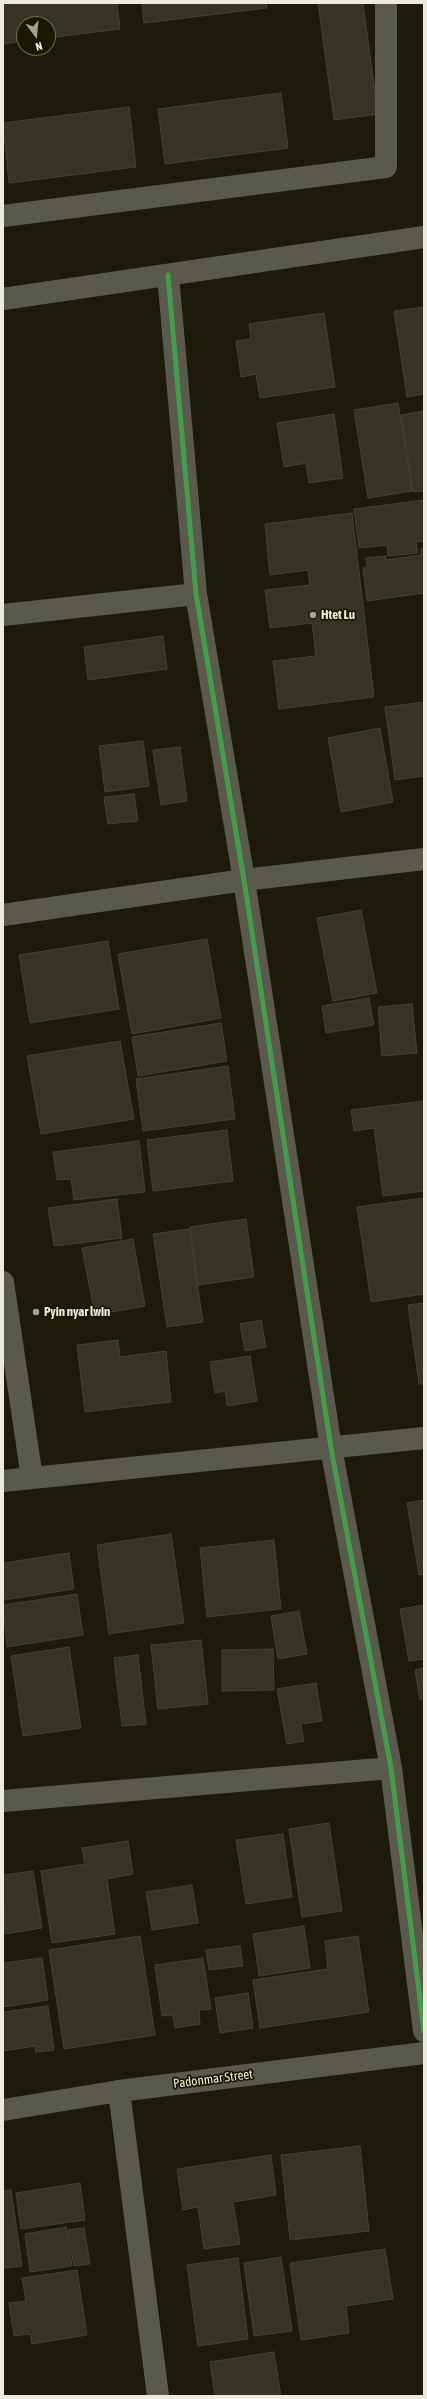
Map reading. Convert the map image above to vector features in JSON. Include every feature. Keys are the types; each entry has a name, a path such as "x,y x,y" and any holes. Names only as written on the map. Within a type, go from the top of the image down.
{"street":[{"path":"3,216 386,167 386,3"},
{"path":"3,299 424,237"},
{"path":"168,275 196,594 244,880 331,1448 391,1768 424,2031"},
{"path":"3,615 196,594"},
{"path":"3,915 244,880 424,859"},
{"path":"3,1282 32,1478"},
{"path":"3,1482 424,1438"},
{"path":"3,1801 391,1768"},
{"name":"Padonmar Street","path":"3,2110 119,2091 424,2053"},
{"path":"119,2091 158,2396"}],"building":[{"path":"3,3 117,3 120,29 56,37 56,16 16,16 16,42 3,44"},
{"path":"142,3 266,3 267,8 144,23"},
{"path":"318,3 363,3 378,114 334,120"},
{"path":"281,93 288,148 165,164 158,109"},
{"path":"129,107 136,167 9,183 3,123"},
{"path":"424,307 424,394 407,397 394,311"},
{"path":"324,313 335,387 260,398 256,374 241,377 236,341 251,339 249,324"},
{"path":"398,403 412,491 368,498 354,410"},
{"path":"424,411 424,491 413,492 401,415"},
{"path":"334,414 343,478 309,483 306,463 284,467 277,423"},
{"path":"424,500 424,541 416,542 418,553 388,556 387,545 359,548 354,509"},
{"path":"352,513 374,697 279,709 273,661 316,656 312,623 270,628 265,590 310,585 308,570 270,575 265,524"},
{"path":"424,548 424,593 367,601 363,568 367,567 366,558 386,556 386,560 421,555 421,549"},
{"path":"163,636 167,669 88,680 84,647"},
{"path":"424,702 424,776 395,780 385,707"},
{"path":"380,728 393,802 341,812 328,738"},
{"path":"143,741 149,786 105,792 99,746"},
{"path":"180,747 187,801 161,805 153,750"},
{"path":"134,794 138,821 108,824 104,797"},
{"path":"361,910 377,993 333,1001 317,918"},
{"path":"207,939 221,1018 132,1034 118,954"},
{"path":"108,941 119,1009 30,1023 19,955"},
{"path":"369,998 374,1025 326,1033 322,1006"},
{"path":"412,1004 417,1053 382,1056 378,1007"},
{"path":"221,1023 227,1061 138,1076 132,1037"},
{"path":"120,1041 134,1119 41,1134 27,1056"},
{"path":"228,1066 235,1119 143,1131 136,1079"},
{"path":"424,1101 424,1191 383,1196 374,1128 354,1131 351,1110"},
{"path":"227,1130 233,1181 153,1191 147,1140"},
{"path":"139,1141 145,1192 74,1200 71,1179 57,1180 53,1152"},
{"path":"424,1198 424,1294 371,1302 357,1207"},
{"path":"117,1199 122,1238 54,1246 48,1208"},
{"path":"246,1219 254,1277 198,1285 190,1227"},
{"path":"189,1229 203,1322 167,1327 153,1234"},
{"path":"133,1239 145,1306 95,1315 82,1248"},
{"path":"424,1303 424,1384 419,1384 408,1305"},
{"path":"261,1320 266,1347 245,1351 240,1324"},
{"path":"118,1340 120,1357 166,1351 171,1402 85,1412 77,1345"},
{"path":"250,1356 257,1401 227,1406 225,1391 215,1393 210,1362"},
{"path":"424,1500 424,1574 419,1575 407,1503"},
{"path":"171,1534 184,1623 109,1634 97,1545"},
{"path":"274,1540 281,1609 207,1617 200,1548"},
{"path":"69,1553 74,1589 4,1600 3,1563"},
{"path":"77,1594 83,1635 7,1647 3,1605"},
{"path":"424,1605 424,1659 409,1661 400,1609"},
{"path":"299,1611 307,1654 278,1659 271,1616"},
{"path":"201,1640 208,1704 158,1709 151,1645"},
{"path":"69,1647 81,1728 23,1736 11,1656"},
{"path":"273,1649 274,1690 222,1691 222,1650"},
{"path":"138,1655 146,1724 122,1726 114,1658"},
{"path":"424,1668 424,1699 420,1700 415,1670"},
{"path":"316,1683 322,1721 301,1724 304,1741 287,1744 277,1689"},
{"path":"329,1823 342,1911 302,1917 289,1829"},
{"path":"283,1834 292,1897 246,1904 236,1840"},
{"path":"128,1841 133,1874 107,1879 115,1934 52,1943 41,1871 85,1864 82,1848"},
{"path":"33,1871 42,1928 5,1934 3,1875"},
{"path":"192,1885 198,1923 152,1930 146,1892"},
{"path":"304,1926 310,1968 259,1976 253,1934"},
{"path":"140,1936 155,2035 64,2049 49,1950"},
{"path":"358,1936 369,2012 260,2028 253,1980 328,1969 325,1941"},
{"path":"240,1946 243,1966 209,1970 206,1950"},
{"path":"42,1958 48,2000 3,2007 3,1963"},
{"path":"203,1958 211,2009 199,2010 200,2024 175,2028 173,2015 162,2016 155,1965"},
{"path":"248,1993 253,2028 220,2033 215,1998"},
{"path":"48,2006 54,2050 36,2052 35,2046 3,2051 3,2012"},
{"path":"360,2146 369,2231 290,2240 281,2155"},
{"path":"271,2155 276,2195 233,2202 240,2244 204,2249 198,2207 183,2210 177,2169"},
{"path":"80,2183 85,2220 21,2229 16,2193"},
{"path":"11,2190 22,2266 3,2268 3,2191"},
{"path":"66,2227 72,2266 30,2272 25,2234"},
{"path":"84,2228 90,2264 74,2266 68,2230"},
{"path":"385,2249 393,2299 346,2306 349,2333 301,2340 290,2263"},
{"path":"281,2257 292,2331 254,2336 244,2263"},
{"path":"238,2258 248,2339 198,2346 187,2265"},
{"path":"77,2270 87,2335 32,2344 30,2334 14,2336 9,2303 26,2301 22,2278"},
{"path":"274,2352 281,2396 215,2396 210,2362"}],"cycle path":[{"path":"168,275 196,594 244,880 331,1448 391,1768 424,2031"}],"place":[{"name":"Htet Lu","path":"313,615"},
{"name":"Pyin nyar lwin","path":"36,1312"}]}
